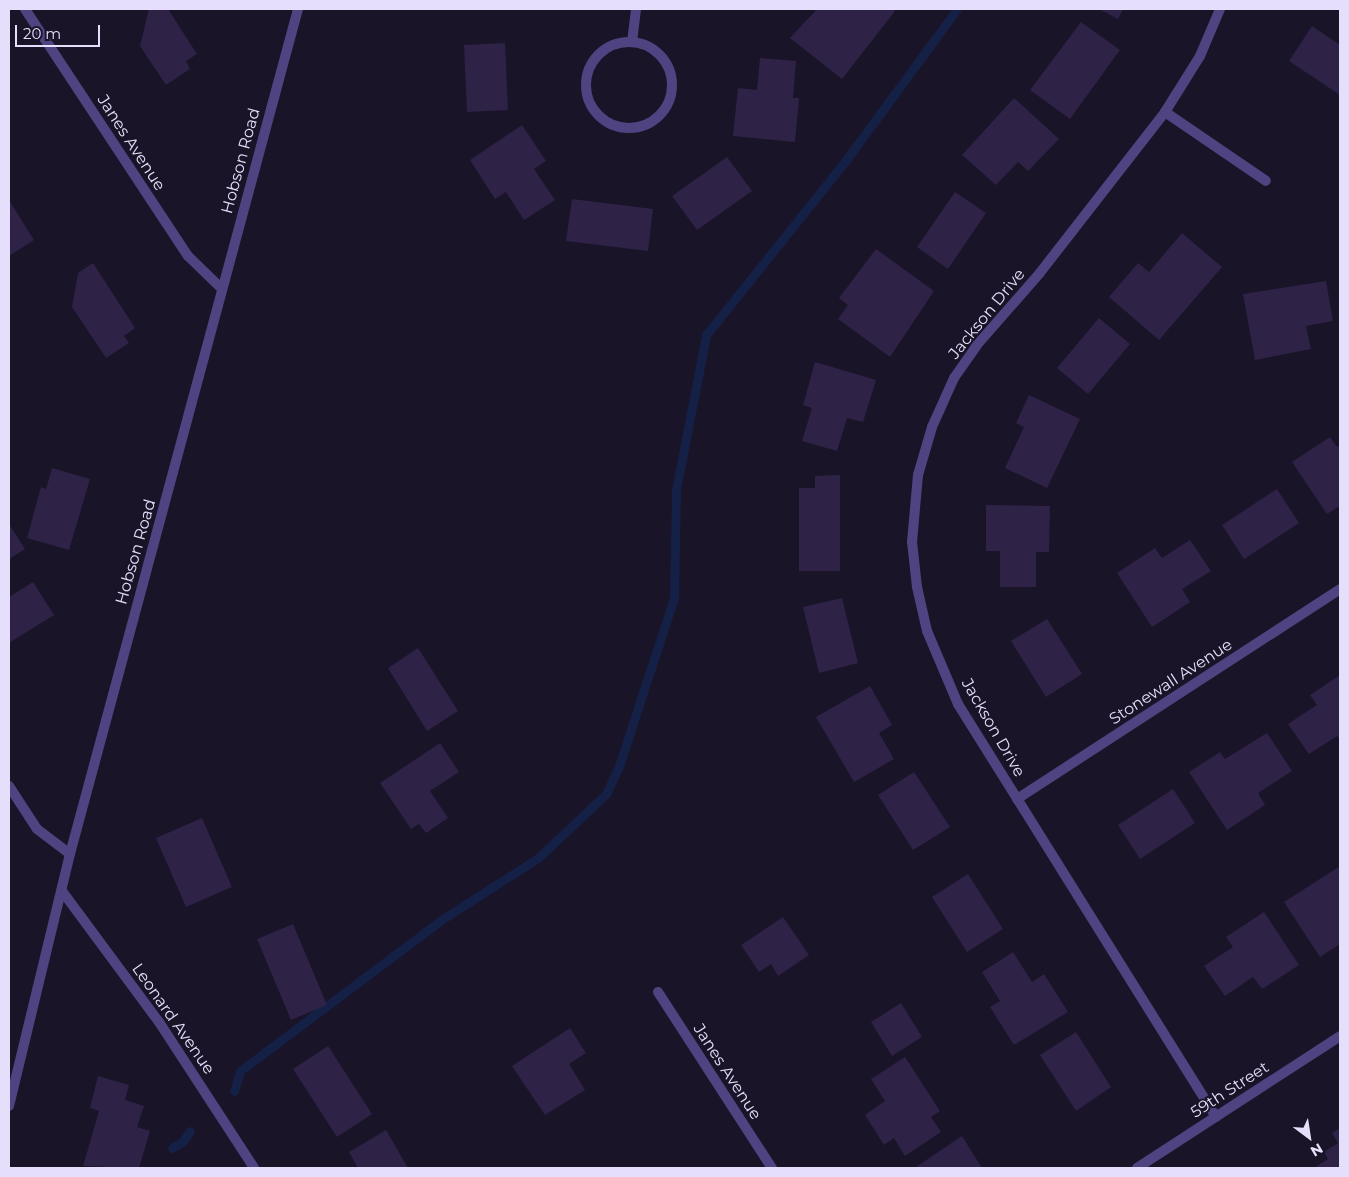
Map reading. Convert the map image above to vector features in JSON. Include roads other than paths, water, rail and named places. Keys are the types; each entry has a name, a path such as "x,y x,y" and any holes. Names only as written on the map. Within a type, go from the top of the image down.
{"street":[{"name":"Janes Avenue","path":"24,9 188,256 222,288"},
{"name":"Hobson Road","path":"9,1106 70,854 298,9"},
{"path":"632,42 636,9"},
{"name":"Jackson Drive","path":"1216,1117 958,704 927,631 916,587 912,542 918,475 932,427 954,378 976,346 1039,274 1166,112 1200,56 1220,9"},
{"path":"632,42 652,47 663,57 671,69 673,84 671,99 664,112 640,128 626,128 601,118 586,94 586,80 597,55 608,46 632,42"},
{"path":"1166,112 1266,181"},
{"name":"Stonewall Avenue","path":"1017,799 1340,589"},
{"path":"9,786 37,829 70,854"},
{"name":"Leonard Avenue","path":"62,891 159,1022 254,1168"},
{"name":"Janes Avenue","path":"658,992 772,1168"},
{"name":"59th Street","path":"1137,1168 1340,1036"}],"waterway":[{"path":"234,1091 240,1071 441,920 538,858 606,794 619,766 674,598 676,490 706,335 846,160 957,9"},
{"path":"172,1148 183,1141 190,1131"}]}
